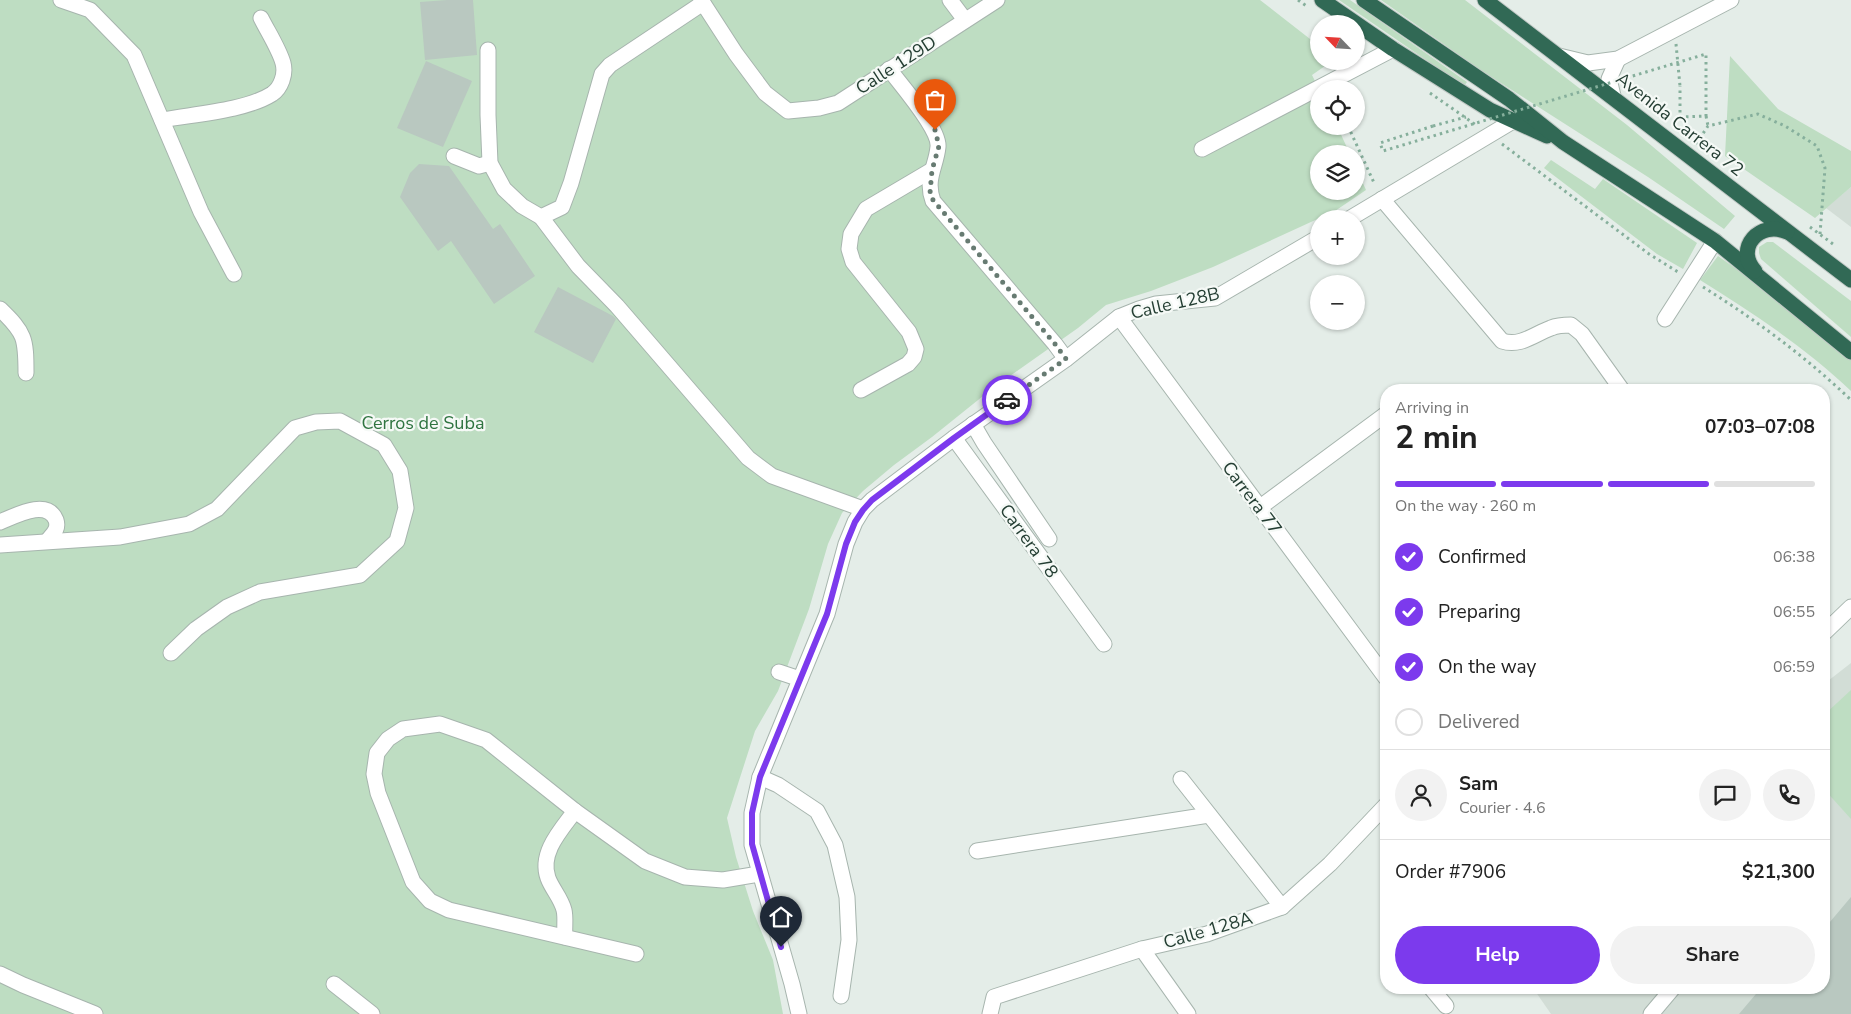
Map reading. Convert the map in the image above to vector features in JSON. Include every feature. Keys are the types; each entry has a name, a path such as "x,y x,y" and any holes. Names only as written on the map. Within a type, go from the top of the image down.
{"highway":[{"path":"1322,0 1393,49 1490,110 1563,142"},
{"path":"1364,0 1509,99 1563,142 1715,242 1851,352"},
{"name":"Avenida Carrera 72","path":"1485,0 1613,96 1851,280"},
{"path":"1758,275 1752,269 1748,260 1748,250 1751,241 1765,229 1775,228 1791,234"}],"street":[{"path":"61,0 90,10 134,55 201,212 234,274"},
{"path":"950,0 965,20"},
{"name":"Calle 129D","path":"702,2 765,94 788,111 819,108 838,103 996,0"},
{"path":"1559,56 1588,63 1618,59 1731,0"},
{"path":"541,217 562,207 571,183 602,74 610,65 702,2"},
{"path":"162,120 254,102 273,93 281,83 284,73 283,63 261,18"},
{"path":"1202,149 1393,49"},
{"path":"488,50 490,163 504,189 522,206 541,217 578,266 617,306 748,458 772,476 863,510"},
{"path":"1613,96 1609,79 1618,59"},
{"path":"889,69 935,130 939,146 932,170 930,193 933,200 1066,359"},
{"path":"1364,210 1513,121"},
{"path":"454,156 479,166 490,163"},
{"path":"861,390 908,364 914,357 916,349 909,332 853,262 849,249 851,234 866,209 932,170"},
{"path":"1382,199 1502,341 1512,344 1527,340 1558,326 1571,325 1582,334 1618,384"},
{"name":"Calle 128B","path":"799,1014 792,984 759,874 752,844 752,813 760,777 827,614 846,544 855,522 872,500 954,438 1066,359 1119,318 1139,308 1156,304 1215,298 1310,242"},
{"path":"1664,318 1715,242"},
{"path":"0,309 19,328 26,349 26,373"},
{"name":"Carrera 77","path":"1119,318 1380,670"},
{"path":"1259,508 1380,418"},
{"path":"0,545 48,540 120,537 189,524 217,508 295,428 316,422 340,421 384,445 400,471 406,508 397,541 360,575 260,592 227,607 196,629 172,653"},
{"path":"974,424 984,443 1049,540"},
{"name":"Carrera 78","path":"954,438 1104,644"},
{"path":"0,522 36,509 47,510 54,515 57,523 55,532 48,540"},
{"path":"1830,624 1851,607"},
{"path":"779,672 800,679"},
{"path":"636,954 449,910 430,901 413,882 378,793 374,774 378,753 388,739 403,729 440,724 486,740 574,811 646,861 685,877 723,880 759,874"},
{"path":"760,777 778,785 817,811 834,844 847,897 849,940 841,996"},
{"path":"1181,779 1282,907"},
{"path":"565,937 564,910 548,877 546,862 548,852 557,834 574,811"},
{"path":"977,851 1209,815"},
{"name":"Calle 128A","path":"990,1014 994,997 1142,949 1207,934 1282,907 1380,818"},
{"path":"1142,949 1188,1014"},
{"path":"0,974 23,986 95,1014"},
{"path":"334,984 372,1014"},
{"path":"1436,994 1446,1006"},
{"path":"1651,1014 1668,994"}],"path":[{"path":"1674,30 1680,86 1680,117 1706,116"},
{"path":"1490,110 1380,143 1383,151 1706,54 1706,116 1708,126"},
{"path":"1426,90 1490,135 1649,254 1746,314 1823,373 1851,400"},
{"path":"1696,144 1708,126 1758,114 1786,126 1817,146 1825,168 1820,234"},
{"path":"1352,135 1382,199"}],"shaded area":[{"path":"1851,187 1851,227 1826,208"},
{"path":"1851,663 1851,1014 1551,1014 1537,994 1830,994 1830,679"}],"green space":[{"name":"Cerros de Suba","path":"0,0 1260,0 1310,39 1310,70 1319,70 1312,75 1314,80 1310,80 1310,135 1341,135 1346,145 1310,145 1310,200 1351,200 1336,210 1310,210 1310,222 1213,267 1151,291 1106,305 1078,328 993,388 894,465 863,491 842,513 828,544 809,609 778,691 755,731 727,818 736,857 753,911 773,960 783,1014 0,1014"},
{"path":"1339,0 1350,0 1467,82 1464,86 1365,18 1365,15 1361,15"},
{"path":"1381,0 1465,0 1627,125 1735,216 1724,229 1648,177 1479,69"},
{"path":"1730,56 1778,109 1851,151 1851,187 1815,218 1725,156"},
{"path":"1551,160 1595,189 1603,179 1697,243 1683,269 1657,254 1544,168"},
{"path":"1767,242 1773,242 1851,301 1851,337 1761,259 1759,247"},
{"path":"1718,256 1765,289 1851,360 1851,391 1816,360 1779,332 1700,280"},
{"path":"1851,690 1851,819 1830,796 1830,709"}],"building":[{"path":"473,0 477,55 425,60 420,2"},
{"path":"426,61 472,81 443,147 397,128"},
{"path":"419,164 449,166 493,229 500,224 535,276 494,304 451,241 438,251 400,197 410,173"},
{"path":"558,287 616,319 593,363 534,332"},
{"path":"1851,897 1851,1014 1739,1014 1756,994 1830,994 1830,922"}],"way so far":[{"path":"935,130 939,146 932,170 930,193 933,200 1066,359 1007,400"}],"route":[{"path":"781,947 752,844 752,813 760,777 827,614 846,544 855,522 872,500 1007,400"}]}
